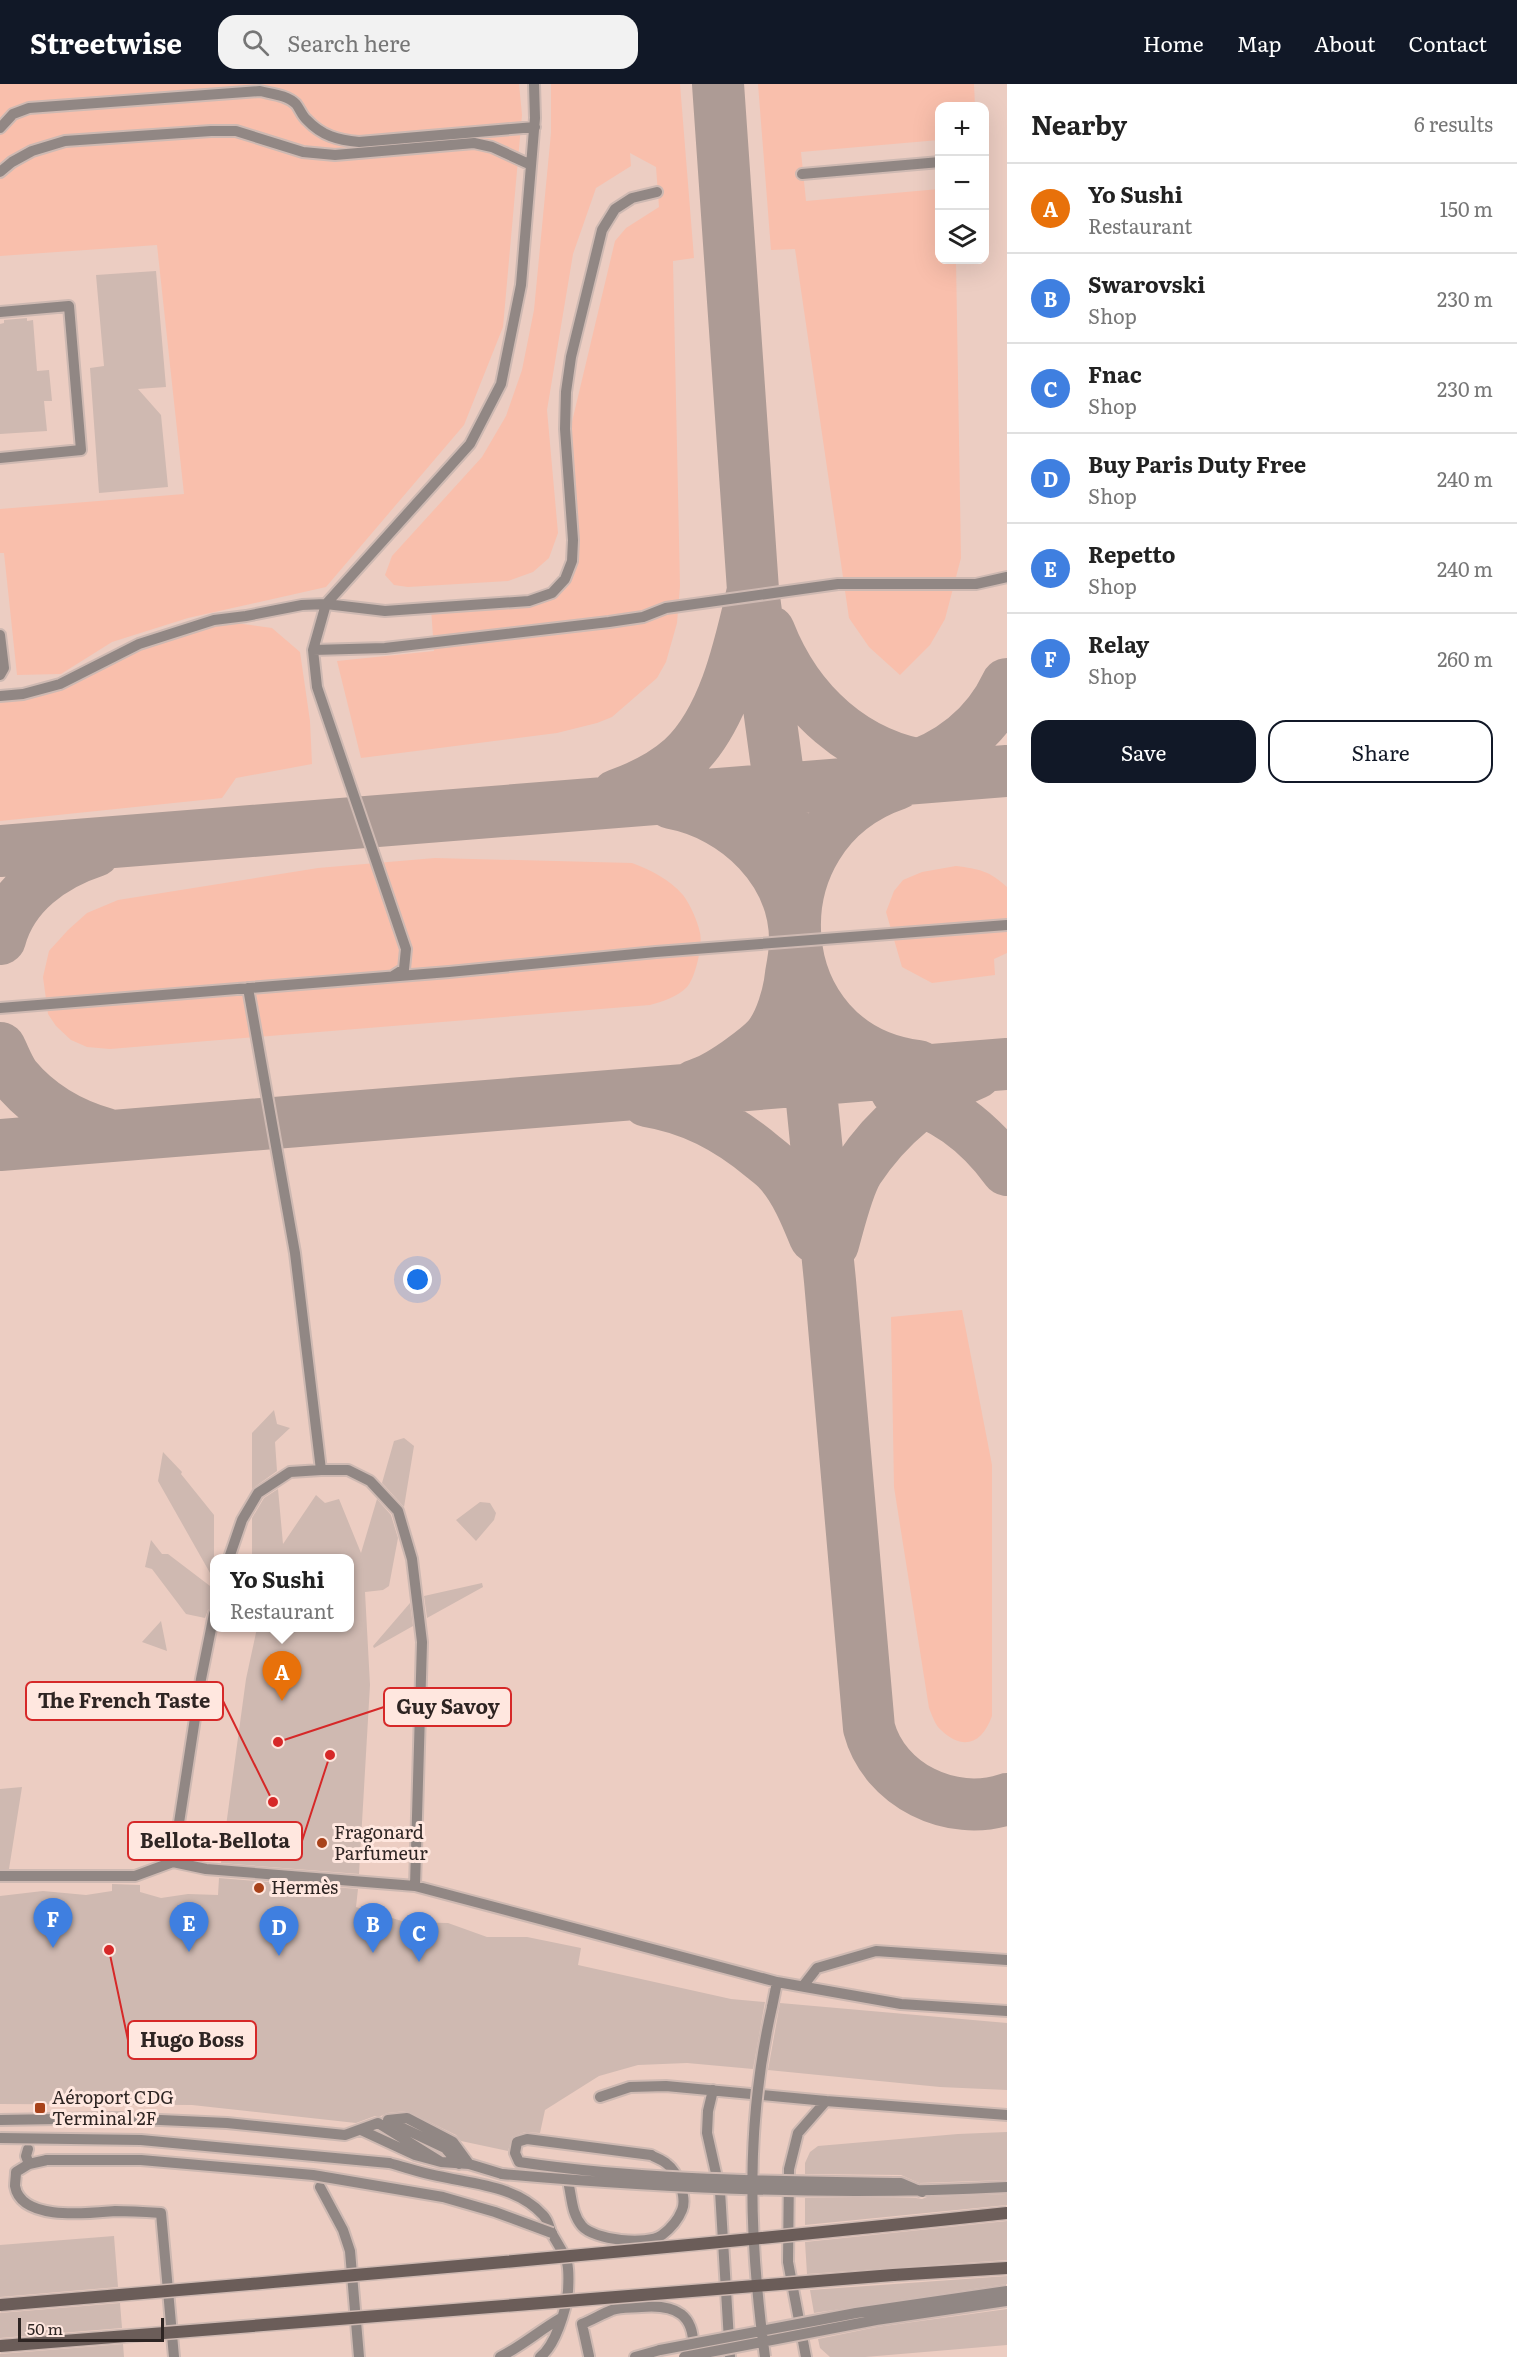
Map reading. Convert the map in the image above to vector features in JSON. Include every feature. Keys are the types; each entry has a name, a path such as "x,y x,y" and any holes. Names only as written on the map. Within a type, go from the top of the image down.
{"main road":[{"path":"0,2305 784,2236 1007,2213"},
{"path":"0,2346 1007,2268"}],"lane":[{"path":"393,976 404,969 406,949 316,687 313,651 326,604 470,444 501,384 521,285 534,127 534,84"},
{"path":"0,128 13,114 29,108 260,91 280,95 296,104 306,119 324,134 338,140 359,142 534,127"},
{"path":"0,172 32,151 65,141 211,131 236,131 303,152 335,155 474,143 492,147 531,165"},
{"path":"802,174 935,162"},
{"path":"3,693 60,684 139,644 214,620 302,605 326,604 385,611 529,601 552,594 565,579 572,561 573,540 565,429 566,392 571,357 602,230 615,209 632,198 657,192"},
{"path":"0,312 69,306 81,450 0,458"},
{"path":"313,651 385,648 609,622 643,617 666,608 828,585 852,583 976,584 1007,577"},
{"path":"0,635 4,668 0,675"},
{"path":"0,1008 656,952 1007,925"},
{"path":"248,988 295,1253 321,1470"},
{"path":"229,1554 242,1520 258,1493 290,1472 348,1470 370,1481 398,1511 412,1558 422,1642 415,1886"},
{"path":"172,1862 210,1632"},
{"path":"0,1876 135,1876 172,1862 206,1869 415,1886 777,1982 901,2004 1007,2011"},
{"path":"803,1986 817,1968 876,1951 1007,1960"},
{"path":"765,2357 759,2313 752,2218 752,2137 760,2057 777,1982"},
{"path":"600,2097 630,2087 666,2086 1007,2115"},
{"path":"713,2090 708,2111 707,2133 720,2191 730,2357"},
{"path":"807,2357 788,2262 789,2169 798,2133 826,2101"},
{"path":"0,2120 116,2118 227,2123 345,2135 383,2122 407,2118 453,2142 464,2164"},
{"path":"383,2122 441,2162"},
{"path":"361,2130 415,2156 464,2164 502,2174"},
{"path":"0,2138 141,2140 389,2163 408,2162 502,2174 706,2189 922,2192 1007,2187"},
{"path":"569,2186 573,2211 583,2228 605,2237 624,2241 659,2237 672,2226 683,2208 680,2183 675,2174 669,2164 651,2155 527,2139 517,2142 515,2153 519,2162 563,2169 633,2175 645,2175 656,2176 668,2177 680,2178 703,2180 901,2183 922,2192"},
{"path":"28,2149 26,2156 28,2164"},
{"path":"174,2357 161,2213 119,2211 62,2215 34,2208 20,2196 15,2187 16,2172 28,2164 47,2160 141,2160 313,2175 443,2197 495,2212 552,2233"},
{"path":"389,2163 436,2176 504,2190 528,2202 545,2217 567,2257 569,2271 566,2305 549,2350 540,2357"},
{"path":"320,2187 343,2230 350,2251 359,2357"},
{"path":"634,2357 720,2337 856,2313 1007,2291"},
{"path":"590,2356 582,2324 615,2309 660,2306 678,2311 689,2321 694,2338 690,2356 876,2320 1007,2301"},
{"path":"500,2357 518,2348 538,2331 561,2318"}],"shaded area":[{"path":"0,84 1007,84 1007,2357 0,2357"},
{"path":"0,84 519,84 522,115 503,327 464,425 326,587 188,618 112,642 61,674 17,675 4,553 0,553 0,509 184,494 157,245 0,256"},
{"path":"551,84 680,84 694,258 673,261 680,586 677,623 666,662 657,678 612,717 557,733 361,758 337,661 434,651 431,608 552,593 565,579 573,540 571,426 615,241 626,228 659,207 656,167 630,153 631,166 596,188 573,254 547,410 558,533 549,558 533,572 508,581 408,587 394,585 385,575 392,556 482,457 506,416 522,370 534,310 551,133"},
{"path":"758,84 974,84 975,102 935,102 935,140 801,152 806,201 935,189 935,264 956,264 961,558 945,619 930,645 900,675 869,647 849,618 795,249 771,250"},
{"path":"214,620 272,628 300,652 310,721 312,764 236,778 222,798 0,821 0,696 60,684 139,644"},
{"path":"435,858 632,863 653,872 672,884 683,895 691,908 700,933 699,953 690,983 675,996 650,1005 110,1049 87,1047 71,1040 56,1026 48,1014 43,977 49,951 87,913 118,900 318,868"},
{"path":"956,866 984,872 995,877 1007,887 1007,953 994,959 995,975 932,983 902,967 886,912 894,891 903,880 922,872"},
{"path":"962,1310 992,1465 992,1716 983,1733 971,1741 964,1742 949,1737 941,1730 935,1723 929,1708 894,1487 891,1317"}],"building":[{"path":"156,271 166,387 138,389 161,415 168,487 99,493 90,368 104,366 96,275"},
{"path":"27,318 27,321 33,320 37,371 49,370 52,401 44,401 47,431 0,434 0,324 4,323 4,320"},
{"path":"274,1410 277,1424 290,1428 275,1442 277,1471 252,1489 252,1433"},
{"path":"404,1438 414,1446 404,1507 382,1483 394,1441"},
{"path":"163,1452 182,1472 181,1474 214,1515 214,1554 210,1554 210,1573 158,1481"},
{"path":"278,1489 283,1544 316,1495 325,1503 339,1499 361,1553 377,1499 391,1515 398,1538 389,1586 383,1590 365,1592 370,1685 359,1874 221,1863 246,1679 256,1632 354,1632 354,1554 252,1554 252,1518 264,1498"},
{"path":"480,1502 490,1503 496,1513 494,1520 476,1541 456,1520"},
{"path":"151,1540 162,1554 168,1554 210,1586 210,1609 205,1618 186,1614 152,1569 145,1567"},
{"path":"482,1583 483,1587 427,1618 424,1596"},
{"path":"410,1603 413,1626 374,1648 373,1646"},
{"path":"161,1621 167,1651 142,1642"},
{"path":"22,1787 9,1869 0,1869 0,1789"},
{"path":"219,1878 358,1889 356,1907 405,1922 448,1923 487,1937 527,1937 581,1948 578,1965 731,1999 765,2002 753,2069 687,2063 638,2065 599,2076 545,2110 540,2133 525,2132 512,2137 508,2151 461,2141 456,2135 407,2111 387,2113 356,2123 192,2105 0,2104 0,1896 43,1891 86,1895 112,1891 112,1884 140,1885 140,1892 161,1898 188,1894 218,1895"},
{"path":"780,2003 1007,2023 1007,2090 940,2087 768,2070"},
{"path":"1007,2132 1007,2180 919,2183 901,2175 805,2174 805,2163 810,2152 818,2146"},
{"path":"1007,2194 1007,2205 805,2225 805,2198 922,2199"},
{"path":"1007,2221 1007,2260 807,2274 805,2242"},
{"path":"114,2236 118,2287 0,2297 0,2245"},
{"path":"1007,2276 1007,2284 814,2313 810,2290"},
{"path":"120,2303 122,2328 0,2338 0,2313"},
{"path":"1007,2309 1007,2345 865,2357 830,2357 820,2348 818,2339 877,2327"},
{"path":"123,2344 124,2357 0,2357 0,2354"}],"taxiway":[{"path":"617,795 643,785 667,771 697,743 720,703 729,680 753,590 718,84"},
{"path":"753,590 780,789 794,923 830,1281 869,1728 877,1748 889,1766 904,1781 923,1792 943,1800 964,1804 986,1804 1007,1799"},
{"path":"769,631 795,681 832,722 854,739 878,752 933,767"},
{"path":"903,770 936,757 965,738 989,714 1007,684"},
{"path":"0,851 1007,771"},
{"path":"897,784 849,810 817,847 799,890 795,937 806,982 830,1021 867,1051 918,1066"},
{"path":"671,803 718,820 740,834 774,870 793,916 795,942 790,982 773,1031 761,1045 722,1074 696,1085"},
{"path":"0,939 14,908 36,883 64,864 95,851"},
{"path":"0,1048 15,1077 34,1097 56,1113 106,1134"},
{"path":"0,1145 1007,1064"},
{"path":"833,1244 850,1186 869,1154 895,1125 925,1100 976,1073"},
{"path":"896,1090 929,1104 958,1121 983,1142 1007,1170"},
{"path":"647,1101 679,1109 709,1121 737,1137 769,1162 791,1187 815,1237"}],"place":[{"name":"Yo Sushi","path":"282,1701"},
{"name":"Guy Savoy","path":"278,1742"},
{"name":"Bellota-Bellota","path":"330,1755"},
{"name":"The French Taste","path":"273,1802"},
{"name":"Fragonard Parfumeur","path":"322,1843"},
{"name":"Hermès","path":"259,1888"},
{"name":"Relay","path":"53,1948"},
{"name":"Hugo Boss","path":"109,1950"},
{"name":"Repetto","path":"189,1952"},
{"name":"Swarovski","path":"373,1953"},
{"name":"Buy Paris Duty Free","path":"279,1956"},
{"name":"Fnac","path":"419,1962"},
{"name":"Aéroport CDG Terminal 2F","path":"40,2108"}]}
